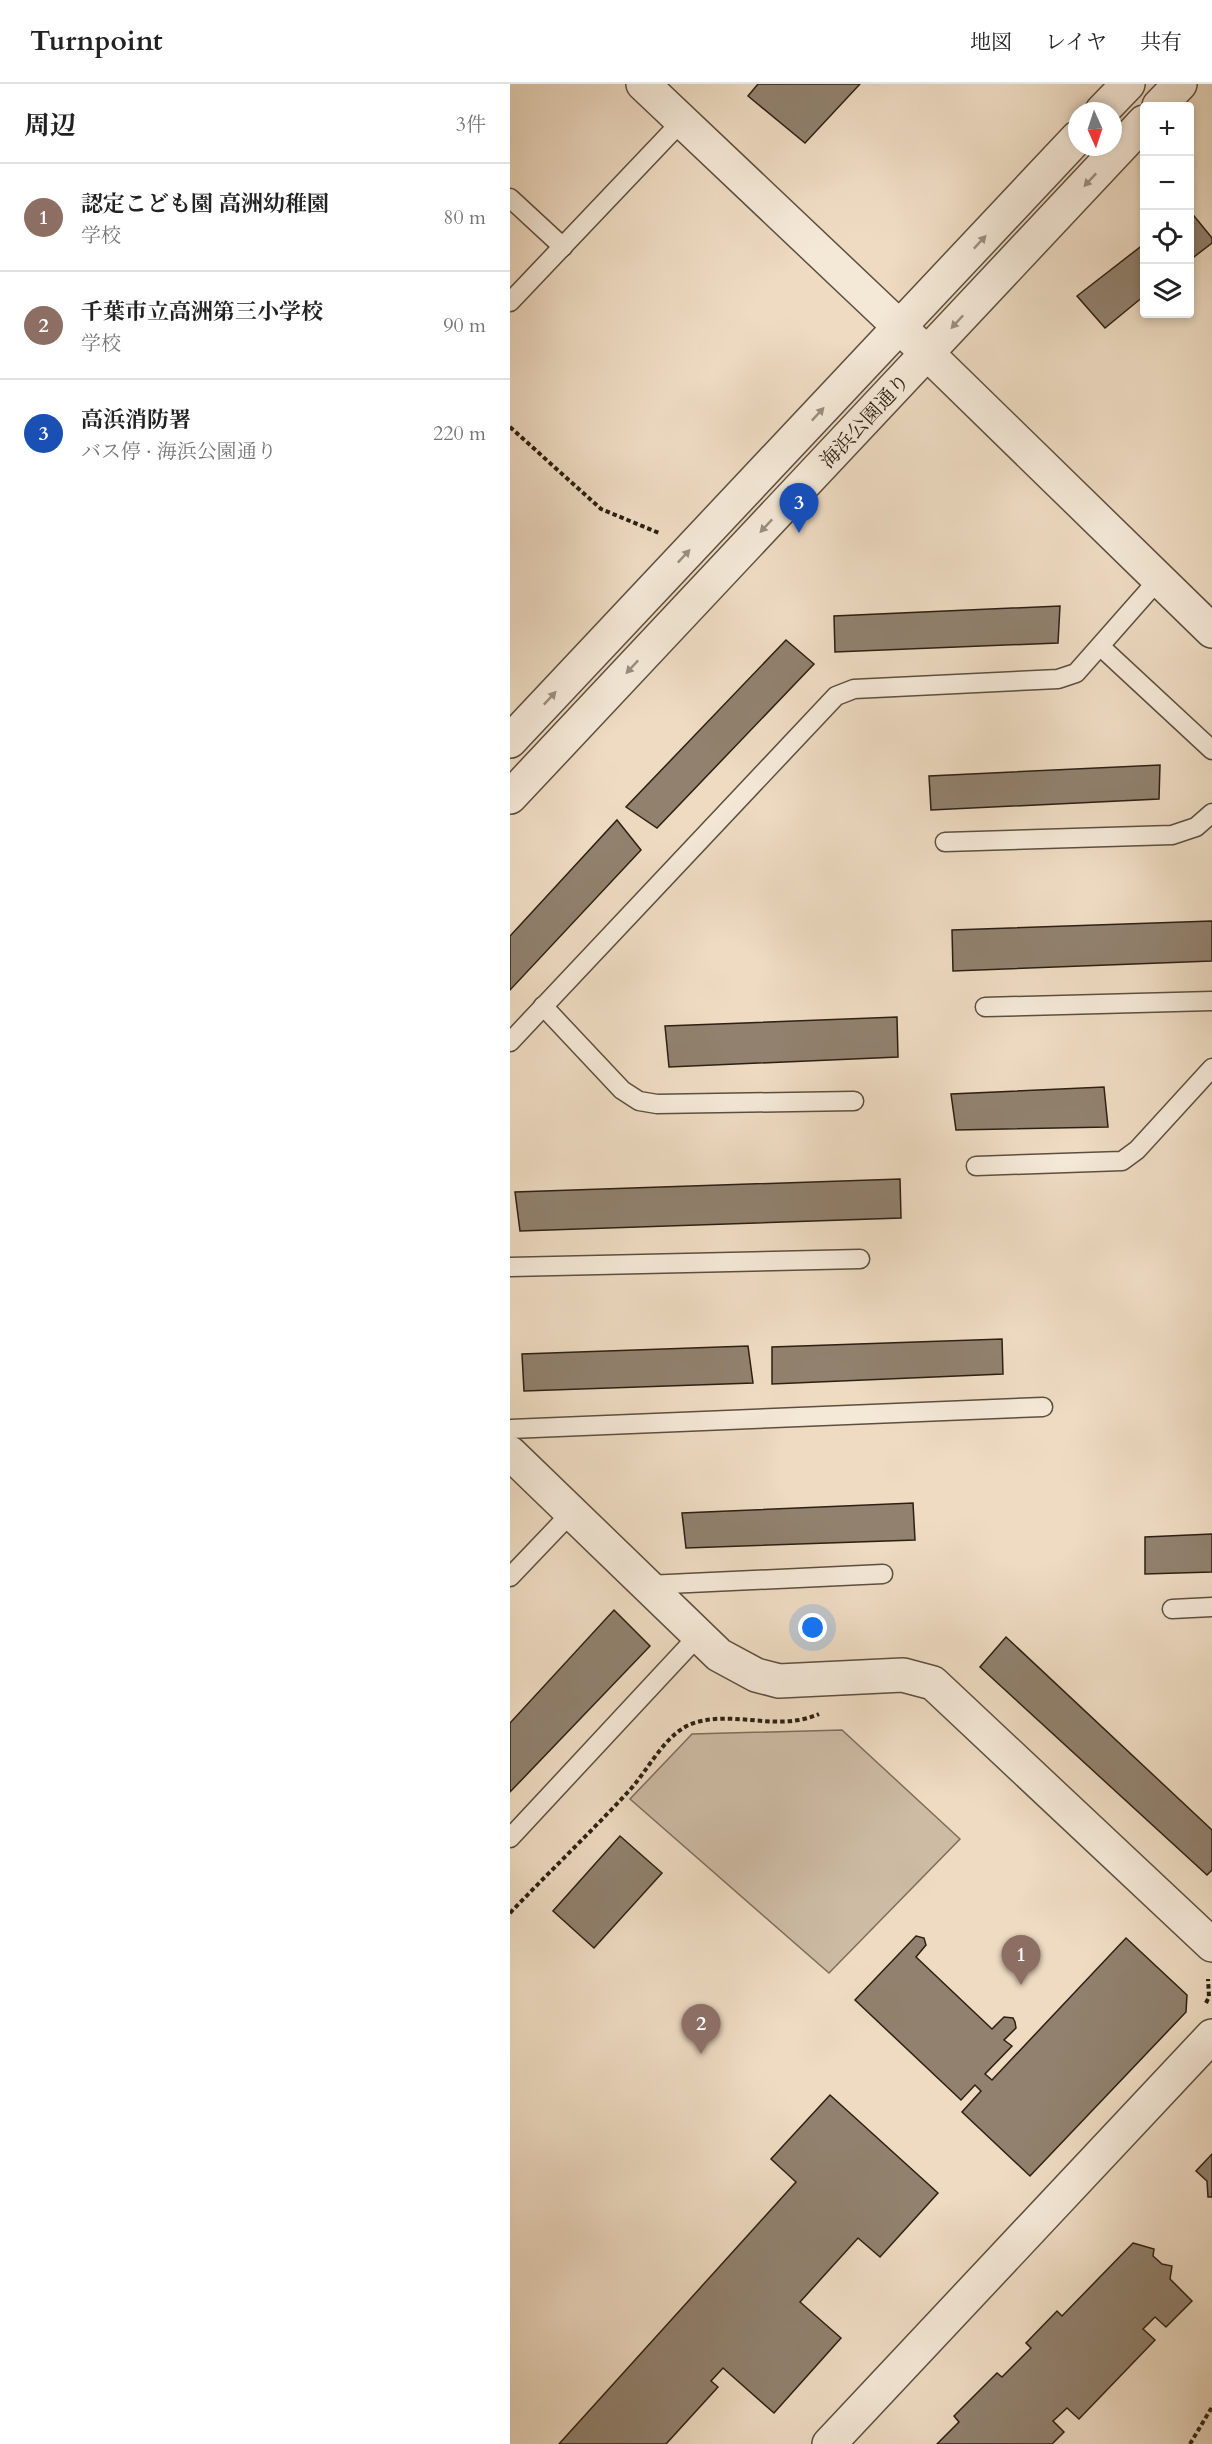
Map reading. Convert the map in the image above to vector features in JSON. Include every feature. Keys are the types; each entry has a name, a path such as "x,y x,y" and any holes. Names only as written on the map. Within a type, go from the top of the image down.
{"street":[{"path":"643,84 900,327 1212,631"},
{"path":"1111,102 1128,84"},
{"path":"1163,102 1180,84"},
{"name":"海浜公園通り","path":"510,797 1140,126"},
{"name":"海浜公園通り","path":"510,741 1068,148"},
{"path":"510,1453 699,1635 729,1661 756,1675 779,1681 903,1675 933,1683 1208,1944"},
{"path":"829,2444 1208,2022"}],"lane":[{"path":"510,302 682,121"},
{"path":"510,198 563,247"},
{"path":"510,1042 836,696 854,689 1058,679 1076,673 1158,580"},
{"path":"1101,646 1212,750"},
{"path":"945,842 1172,836 1196,827 1212,813"},
{"path":"985,1007 1212,1001"},
{"path":"543,1006 622,1090 639,1101 657,1104 854,1101"},
{"path":"976,1166 1122,1161 1137,1150 1212,1068"},
{"path":"510,1267 860,1259"},
{"path":"510,1429 1043,1407"},
{"path":"510,1577 572,1512"},
{"path":"647,1585 883,1574"},
{"path":"1172,1609 1212,1607"},
{"path":"510,1838 699,1635"}],"path":[{"path":"510,427 601,509 693,546"},
{"path":"510,1912 630,1790 679,1731 697,1722 713,1720 790,1723 825,1712"},
{"path":"1208,1944 1208,2022"},
{"path":"1190,2444 1212,2407"}],"shaded area":[{"path":"842,1730 960,1839 829,1973 630,1799 692,1734"}],"building":[{"path":"758,84 860,84 805,143 748,96"},
{"path":"1194,216 1212,238 1212,243 1194,257"},
{"path":"1140,247 1140,299 1105,328 1077,296"},
{"path":"1060,606 1058,643 835,652 834,616"},
{"path":"786,640 814,664 657,828 626,807"},
{"path":"1160,765 1159,799 931,810 929,776"},
{"path":"617,820 641,850 510,990 510,936"},
{"path":"1212,921 1212,961 953,971 952,930"},
{"path":"897,1017 898,1057 669,1067 665,1026"},
{"path":"1104,1087 1108,1127 956,1130 951,1094"},
{"path":"900,1179 901,1218 520,1231 515,1192"},
{"path":"1002,1339 1003,1374 772,1384 772,1347"},
{"path":"748,1346 753,1383 524,1391 522,1354"},
{"path":"913,1503 915,1540 686,1548 682,1513"},
{"path":"1212,1534 1212,1572 1145,1574 1145,1537"},
{"path":"614,1610 650,1646 510,1792 510,1723"},
{"path":"1006,1637 1212,1830 1212,1870 1207,1875 980,1667"},
{"path":"620,1836 662,1873 594,1948 553,1911"},
{"path":"916,1936 924,1938 926,1945 916,1957 992,2029 1004,2017 1013,2018 1016,2028 1004,2040 1012,2046 985,2074 992,2080 1126,1938 1187,1995 1186,2012 1030,2176 962,2112 981,2091 975,2085 961,2100 855,2000"},
{"path":"830,2095 938,2193 880,2257 858,2238 800,2302 841,2338 774,2413 723,2368 711,2381 718,2387 666,2444 559,2444 796,2182 771,2159"},
{"path":"1212,2154 1212,2197 1208,2197 1207,2181 1196,2171"},
{"path":"1133,2243 1154,2249 1153,2256 1162,2264 1172,2266 1170,2279 1192,2301 1166,2327 1155,2317 1143,2329 1155,2340 1079,2419 1067,2408 1053,2421 1064,2432 1052,2444 937,2444 959,2422 954,2416 997,2373 1002,2377 1031,2348 1026,2343 1057,2311 1062,2316"}],"place":[{"name":"高浜消防署","path":"799,533"},
{"name":"認定こども園 高洲幼稚園","path":"1021,1985"},
{"name":"千葉市立高洲第三小学校","path":"701,2054"}]}
